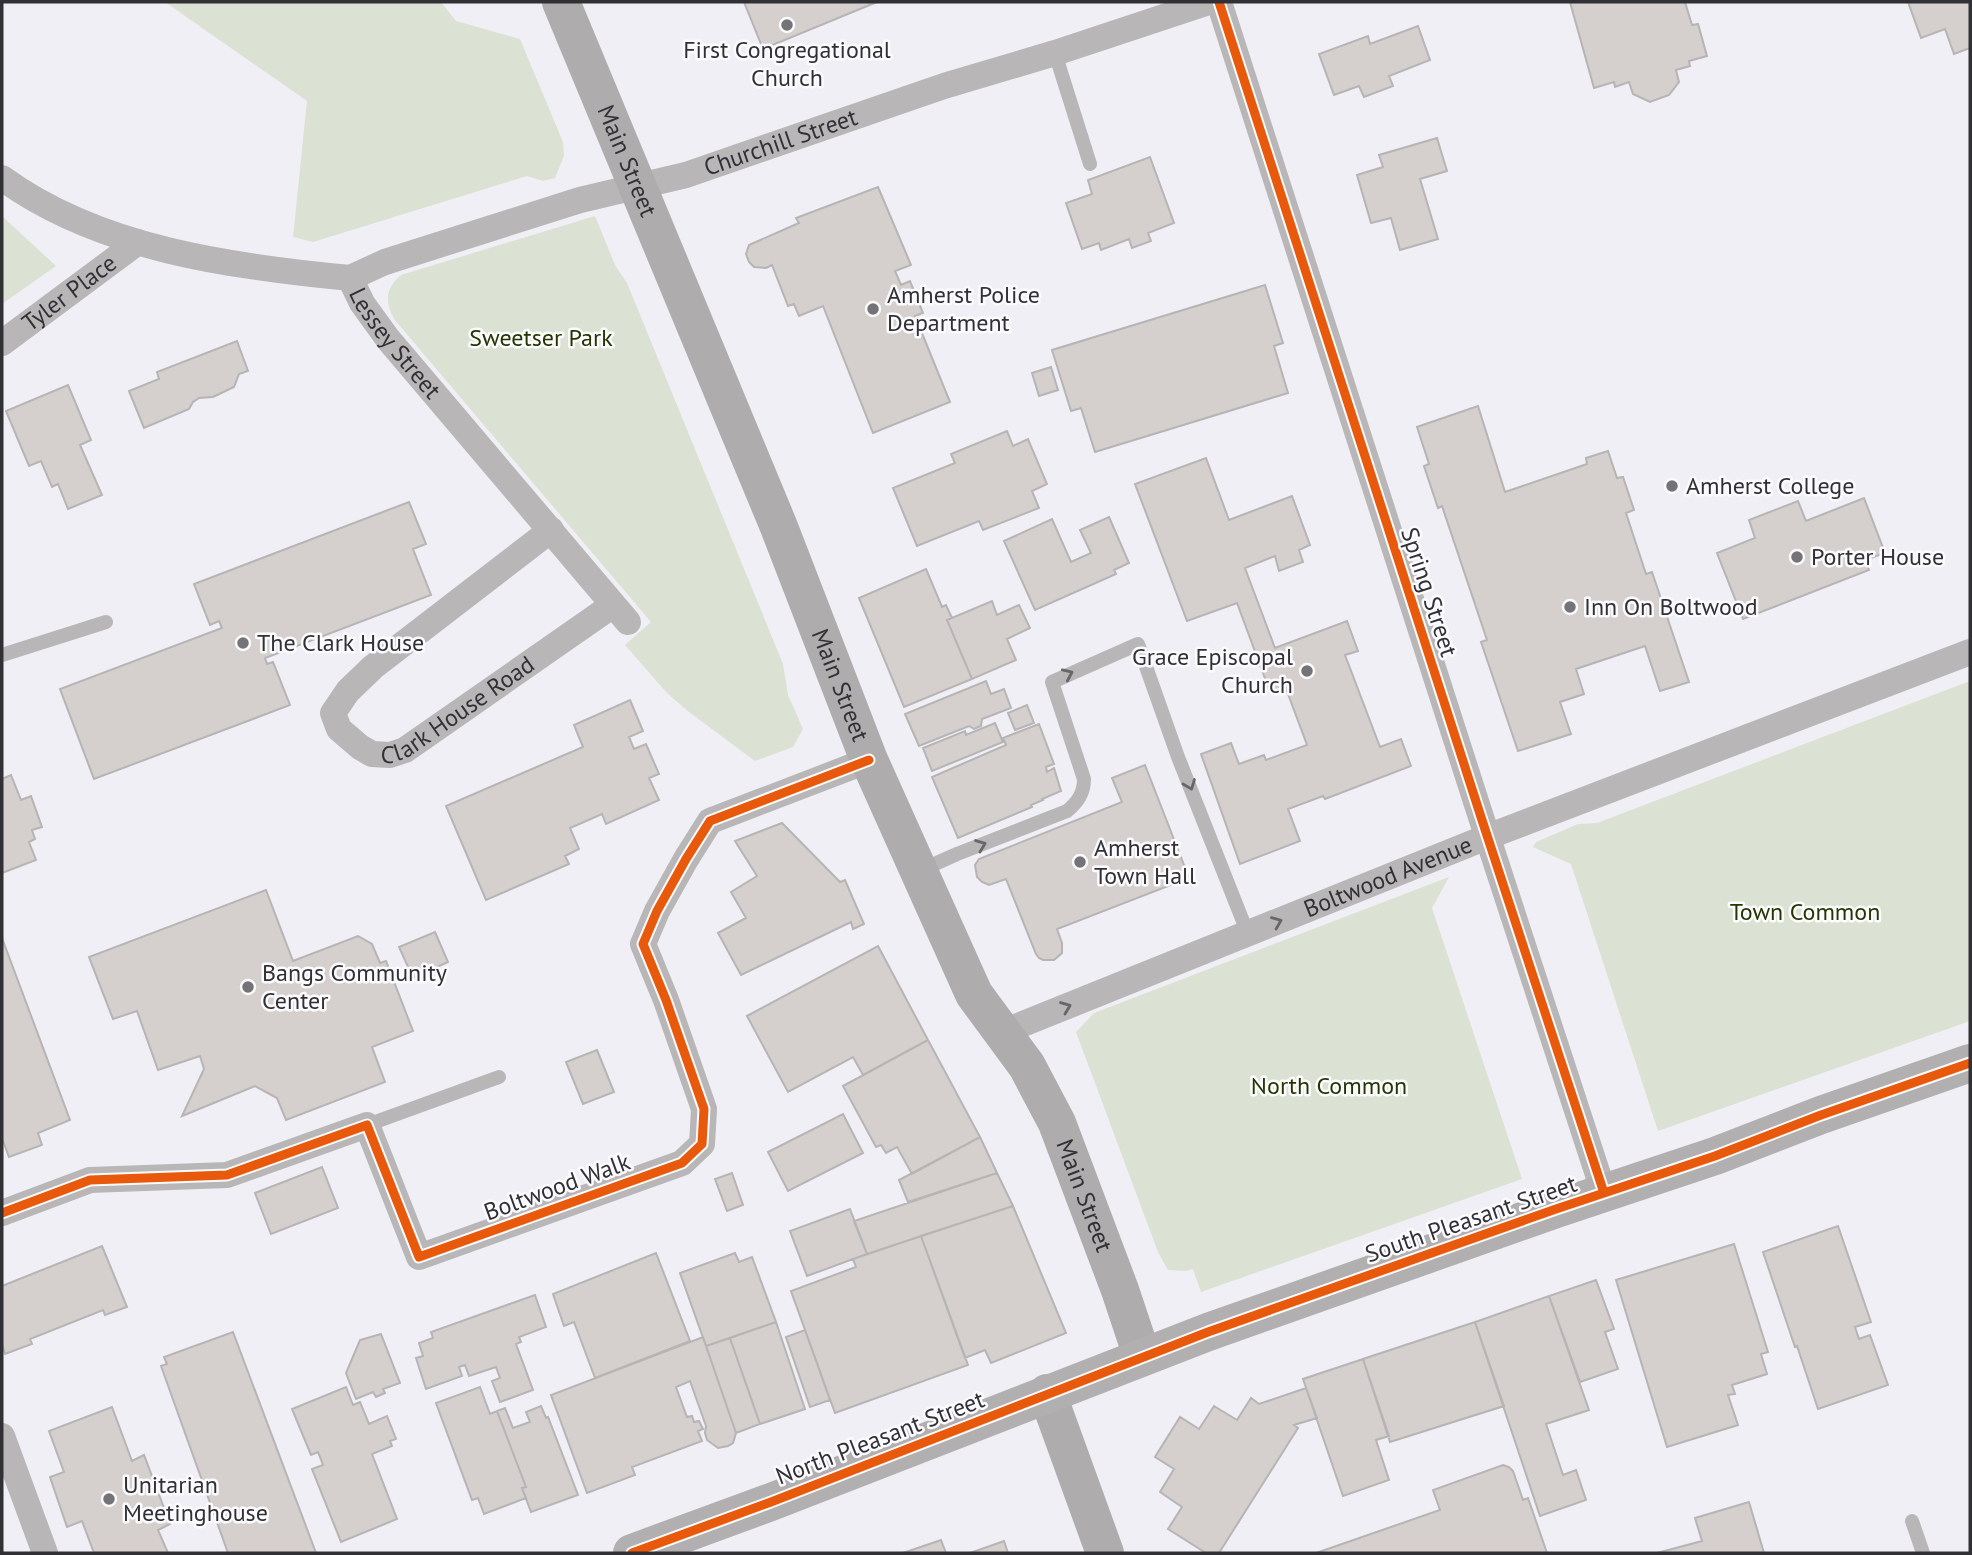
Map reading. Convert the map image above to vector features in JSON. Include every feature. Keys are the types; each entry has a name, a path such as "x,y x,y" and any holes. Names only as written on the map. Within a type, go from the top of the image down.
{"main road":[{"name":"Main Street","path":"561,2 779,527 869,760 974,994 1027,1066 1057,1123 1142,1356"},
{"name":"South Pleasant Street","path":"1142,1356 1715,1156 1821,1115 1970,1063"},
{"name":"North Pleasant Street","path":"632,1553 783,1497 1142,1356"},
{"path":"1047,1393 1105,1553"}],"street":[{"name":"Churchill Street","path":"350,278 385,262 580,200 686,175 944,86 1209,2"},
{"name":"Spring Street","path":"1219,2 1604,1194"},
{"name":"Lessey Street","path":"2,178 61,214 138,242 214,261 289,273 350,278 362,303 388,339 620,613"},
{"name":"Tyler Place","path":"2,343 138,242"},
{"name":"Clark House Road","path":"551,530 365,675 348,691 333,713 339,729 372,754 390,755 405,750 620,613"},
{"name":"Boltwood Avenue","path":"1003,1032 1487,837 1970,652"},
{"name":"Boltwood Walk","path":"368,1125 419,1257 682,1163 702,1144 704,1109 666,1000 643,944 653,917 710,821 869,760"},
{"path":"2,1213 90,1180 228,1175 368,1125"},
{"path":"2,1436 45,1553"}],"lane":[{"path":"1055,53 1090,164"},
{"path":"2,655 106,622"},
{"path":"918,872 1067,811 1074,805 1084,789 1084,779 1052,682 1138,643 1178,757 1248,934"},
{"path":"368,1125 499,1077"},
{"path":"1912,1521 1923,1553"}],"green space":[{"path":"165,2 441,2 456,21 520,39 563,142 564,156 555,178 543,181 527,176 313,242 293,237 307,101"},
{"path":"2,216 56,266 2,304"},
{"name":"Sweetser Park","path":"595,216 615,265 627,283 783,664 788,695 803,729 793,747 755,761 667,693 625,645 651,622 394,319 389,306 389,290 401,275"},
{"name":"Town Common","path":"1970,681 1970,1021 1658,1131 1571,864 1533,847 1536,842 1578,824 1597,823"},
{"name":"North Common","path":"1449,877 1432,908 1522,1179 1201,1292 1193,1269 1168,1270 1158,1252 1076,1032 1094,1013"}],"building":[{"name":"First Congregational Church","path":"744,2 877,2 763,49"},
{"path":"1570,2 1685,2 1692,25 1698,24 1707,56 1689,61 1690,66 1676,70 1679,82 1669,95 1650,102 1633,94 1629,82 1615,87 1614,82 1594,88"},
{"path":"1908,2 1970,2 1970,48 1954,54 1945,29 1921,38"},
{"path":"1418,26 1430,60 1389,76 1393,86 1364,97 1359,86 1334,95 1319,54 1368,36 1370,44"},
{"path":"1437,138 1447,171 1420,179 1438,239 1400,250 1391,218 1371,223 1357,175 1383,167 1379,155"},
{"path":"1150,157 1174,223 1148,233 1151,241 1132,248 1129,239 1101,250 1099,243 1082,249 1066,203 1092,194 1088,180"},
{"name":"Amherst Police Department","path":"878,187 911,265 895,271 901,285 910,281 923,313 915,316 950,402 873,433 823,306 799,316 794,304 788,306 772,265 766,268 754,267 746,254 749,245 799,223 796,218"},
{"path":"1265,285 1283,343 1274,346 1288,393 1095,452 1081,408 1071,411 1052,350"},
{"path":"237,341 248,371 239,374 234,387 213,397 199,398 189,409 144,428 129,391 159,379 157,372"},
{"path":"1051,367 1058,390 1039,396 1032,373"},
{"path":"68,385 91,440 80,445 102,495 68,509 58,484 52,487 41,461 29,466 6,411"},
{"name":"Inn On Boltwood","path":"1478,406 1505,492 1587,464 1586,458 1608,451 1617,478 1623,477 1634,510 1626,513 1646,574 1652,572 1689,682 1660,691 1645,646 1576,669 1584,694 1560,702 1571,734 1518,751 1481,642 1487,640 1442,506 1438,508 1424,466 1429,464 1417,427"},
{"path":"1007,431 1013,446 1028,439 1047,484 1032,491 1039,508 983,530 979,521 917,546 893,488 955,463 951,454"},
{"name":"Grace Episcopal Church","path":"1206,458 1229,520 1292,496 1310,545 1299,550 1303,562 1279,571 1275,556 1245,568 1275,648 1347,621 1358,651 1345,655 1380,747 1401,739 1411,766 1325,799 1323,796 1288,809 1300,841 1240,864 1201,754 1231,743 1239,764 1264,755 1266,760 1307,745 1285,686 1270,692 1237,603 1187,621 1135,484"},
{"name":"Porter House","path":"1864,498 1885,553 1865,560 1869,570 1743,619 1717,553 1755,538 1749,520 1798,501 1806,521"},
{"name":"The Clark House","path":"409,502 426,544 413,549 431,595 265,658 267,664 273,662 290,705 94,779 60,689 222,628 219,621 210,625 194,584"},
{"path":"1109,517 1129,563 1114,570 1116,574 1035,610 1004,541 1052,519 1071,562 1091,553 1080,530"},
{"path":"926,569 942,607 946,605 952,618 947,620 972,679 904,707 859,598"},
{"path":"992,601 997,615 1019,605 1030,628 1007,639 1016,660 972,679 947,620"},
{"path":"986,681 991,694 1004,689 1011,708 982,719 981,726 974,729 969,726 919,746 905,714"},
{"path":"630,700 643,731 629,737 634,749 646,744 659,774 649,778 659,800 606,824 602,814 570,828 579,849 565,856 569,864 486,900 446,806 583,747 574,725"},
{"path":"1027,705 1034,723 1015,730 1008,713"},
{"path":"995,723 1003,742 932,771 923,748 965,731 966,735"},
{"path":"1039,724 1054,764 1046,767 1047,772 1054,768 1061,791 1031,805 1032,807 958,838 932,777 1006,745 1003,738"},
{"name":"Amherst Town Hall","path":"1145,765 1189,878 1057,929 1062,953 1054,960 1039,958 1006,879 989,885 982,882 977,877 975,865 979,859 1122,802 1112,778"},
{"path":"11,775 21,800 31,796 42,827 32,830 35,839 29,842 36,860 2,873 2,779"},
{"path":"782,823 840,882 845,880 864,924 853,929 851,922 741,975 718,933 746,918 731,892 757,876 735,841"},
{"name":"Bangs Community Center","path":"266,890 293,961 358,936 372,944 380,963 386,961 413,1031 372,1047 385,1082 286,1120 277,1098 255,1086 182,1116 204,1069 200,1056 158,1070 137,1011 113,1019 89,957"},
{"path":"435,932 448,962 413,978 399,947"},
{"path":"2,938 70,1120 38,1133 42,1145 9,1157 2,1141"},
{"path":"878,946 928,1040 863,1075 853,1057 788,1092 747,1016"},
{"path":"928,1040 980,1137 912,1174 897,1147 886,1153 881,1145 876,1147 843,1086"},
{"path":"597,1050 614,1092 583,1104 566,1062"},
{"path":"843,1114 863,1153 788,1191 768,1152"},
{"path":"980,1137 997,1173 908,1202 899,1180"},
{"path":"322,1167 338,1208 271,1234 255,1193"},
{"path":"732,1173 743,1205 727,1211 715,1179"},
{"path":"997,1173 1013,1206 867,1254 854,1221"},
{"path":"1013,1206 1066,1333 991,1363 985,1350 965,1358 921,1236"},
{"path":"850,1209 867,1254 807,1276 790,1231"},
{"path":"1838,1226 1871,1322 1855,1327 1859,1339 1870,1335 1888,1385 1818,1409 1763,1252"},
{"path":"921,1236 968,1365 835,1413 791,1291 856,1267 853,1259"},
{"path":"1734,1244 1768,1352 1761,1354 1767,1374 1732,1385 1735,1394 1728,1395 1738,1425 1667,1447 1616,1280"},
{"path":"102,1246 127,1307 105,1315 103,1310 30,1339 32,1344 5,1354 2,1344 2,1286"},
{"path":"656,1253 690,1341 595,1378 574,1322 564,1326 553,1294"},
{"path":"735,1253 739,1262 752,1257 776,1322 706,1346 680,1273"},
{"path":"1596,1280 1614,1329 1605,1332 1618,1369 1580,1382 1549,1296"},
{"path":"535,1295 546,1327 519,1337 521,1342 516,1344 533,1390 500,1402 492,1381 500,1378 496,1367 469,1376 465,1365 459,1367 462,1376 426,1389 416,1358 423,1356 419,1343 433,1338 431,1332"},
{"path":"1549,1296 1589,1410 1546,1424 1563,1475 1576,1470 1586,1500 1540,1516 1475,1322"},
{"path":"776,1322 805,1409 760,1424 730,1338"},
{"path":"1475,1322 1504,1406 1390,1442 1363,1359"},
{"path":"805,1330 830,1400 810,1407 786,1337"},
{"path":"233,1332 316,1553 228,1553 161,1366 167,1364 164,1357"},
{"path":"381,1334 400,1383 383,1389 385,1393 376,1397 373,1392 356,1399 346,1373 360,1340"},
{"path":"703,1337 736,1433 733,1443 718,1448 707,1440 706,1426 690,1381 676,1387 687,1417 692,1416 694,1422 699,1421 703,1429 698,1431 702,1441 632,1467 635,1475 587,1493 551,1395"},
{"path":"730,1338 760,1424 736,1433 706,1346"},
{"path":"1363,1359 1389,1436 1376,1440 1389,1480 1343,1496 1303,1379"},
{"path":"346,1387 353,1405 360,1402 369,1424 387,1416 396,1439 390,1441 392,1446 372,1454 397,1519 341,1542 312,1469 323,1465 318,1452 311,1455 292,1409"},
{"path":"480,1387 490,1414 497,1411 526,1487 522,1488 526,1498 484,1514 478,1498 472,1500 436,1403"},
{"path":"1306,1388 1317,1418 1294,1425 1298,1428 1219,1553 1206,1553 1168,1529 1182,1507 1160,1492 1174,1469 1155,1457 1180,1417 1199,1429 1214,1406 1237,1420 1251,1398 1259,1404"},
{"path":"541,1406 546,1418 548,1417 578,1495 531,1512 522,1488 526,1487 497,1411 505,1408 513,1428 530,1422 526,1412"},
{"name":"Unitarian Meetinghouse","path":"112,1407 132,1461 144,1455 170,1524 158,1530 168,1553 94,1553 82,1521 67,1527 50,1477 64,1472 49,1431"},
{"path":"1503,1465 1513,1471 1523,1500 1528,1498 1547,1553 1316,1553 1440,1510 1433,1490"},
{"path":"1749,1502 1764,1553 1657,1553 1702,1541 1695,1518"},
{"path":"941,1540 946,1553 903,1553"},
{"path":"1004,1541 1008,1553 970,1553"}],"cycle path":[{"path":"1219,2 1604,1193"},
{"path":"2,1213 90,1180 227,1175 367,1125 419,1257 682,1163 702,1144 704,1109 666,1000 643,944 657,911 710,821 869,760"},
{"path":"632,1553 771,1502 1208,1332 1715,1156 1821,1115 1970,1063"}],"place":[{"name":"First Congregational Church","path":"787,25"},
{"name":"Amherst Police Department","path":"873,309"},
{"name":"Amherst College","path":"1672,486"},
{"name":"Porter House","path":"1797,557"},
{"name":"Inn On Boltwood","path":"1570,607"},
{"name":"The Clark House","path":"243,643"},
{"name":"Grace Episcopal Church","path":"1307,671"},
{"name":"Amherst Town Hall","path":"1080,862"},
{"name":"Bangs Community Center","path":"248,987"},
{"name":"Unitarian Meetinghouse","path":"109,1499"}]}
